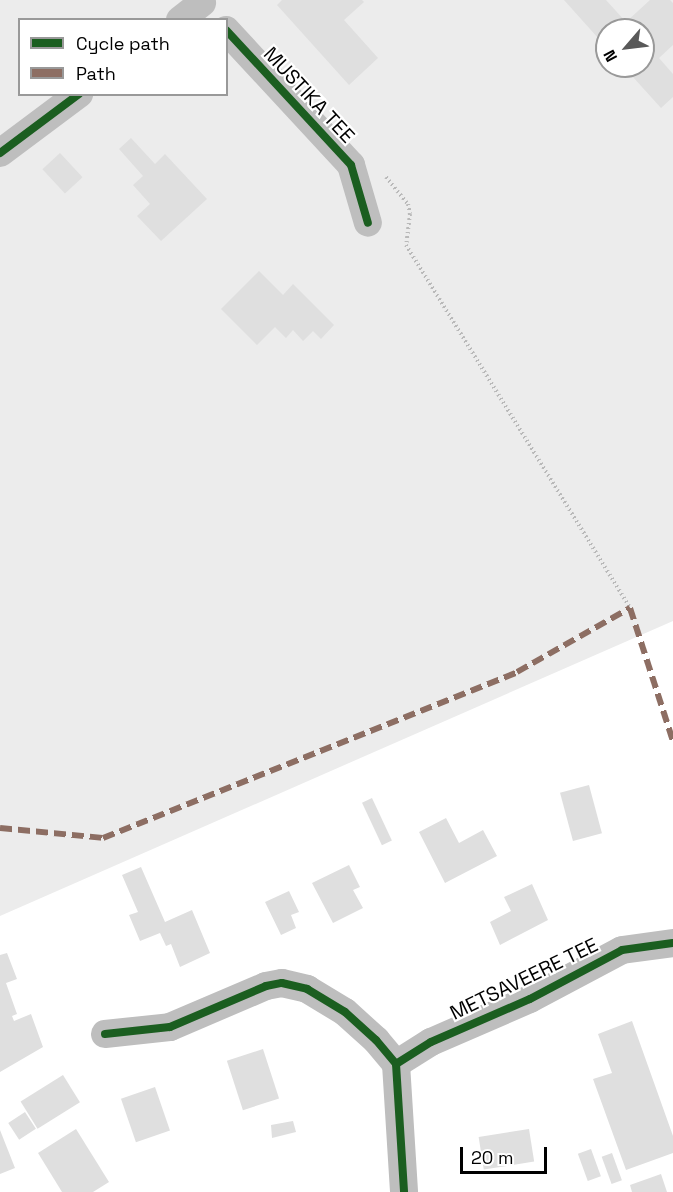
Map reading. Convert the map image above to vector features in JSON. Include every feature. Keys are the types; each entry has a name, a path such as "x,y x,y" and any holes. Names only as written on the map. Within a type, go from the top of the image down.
{"street":[{"name":"MUSTIKA TEE","path":"228,32 351,165 368,223"},
{"path":"0,153 76,96"},
{"name":"METSAVEERE TEE","path":"396,1064 431,1042 530,999 622,950 673,943"},
{"path":"105,1034 170,1027 266,986 291,984 307,989 345,1012 376,1040 396,1064 404,1192"}],"path":[{"path":"382,174 408,204 410,214 406,245 630,608"}],"shaded area":[{"path":"0,0 673,0 673,621 0,916"}],"building":[{"path":"282,0 362,0 364,2 344,20 378,58 349,85 277,5"},
{"path":"564,0 606,0 622,18 595,18 595,35"},
{"path":"650,0 670,0 673,3 673,45 659,58 673,74 673,97 661,108 634,78 655,78 655,18 630,18"},
{"path":"131,138 155,164 165,154 207,199 161,241 137,216 150,204 133,185 143,176 119,149"},
{"path":"60,153 83,177 65,194 42,169"},
{"path":"259,271 283,295 293,284 334,325 321,339 313,331 303,341 293,330 286,338 275,327 257,345 221,309"},
{"path":"589,785 602,833 573,841 560,793"},
{"path":"372,798 392,841 382,845 362,803"},
{"path":"446,818 459,843 483,830 497,856 445,883 419,832"},
{"path":"349,865 360,887 353,890 363,908 333,923 312,883"},
{"path":"141,867 165,922 192,910 210,953 180,967 171,944 166,946 160,933 140,941 129,915 138,912 122,875"},
{"path":"532,884 548,920 500,945 490,922 511,911 504,897"},
{"path":"289,891 299,912 291,915 296,928 281,935 265,902"},
{"path":"7,953 17,979 6,983 17,1014 12,1016 14,1021 31,1014 43,1047 0,1072 0,955"},
{"path":"632,1021 673,1136 673,1153 626,1170 593,1079 612,1073 598,1034"},
{"path":"263,1049 279,1098 243,1110 227,1061"},
{"path":"63,1075 80,1102 38,1129 21,1101"},
{"path":"155,1087 170,1130 136,1142 121,1099"},
{"path":"25,1112 36,1129 19,1140 8,1123"},
{"path":"293,1121 296,1132 272,1138 271,1125"},
{"path":"76,1129 109,1182 93,1192 62,1192 38,1153"},
{"path":"529,1129 534,1162 484,1170 479,1137"},
{"path":"0,1130 15,1168 0,1174"},
{"path":"591,1149 601,1176 588,1181 578,1154"},
{"path":"612,1153 622,1180 612,1184 602,1157"},
{"path":"661,1174 667,1192 632,1192 630,1185"}],"marked path":[{"path":"0,828 103,838 517,672 630,608 673,741"}],"cycle path":[{"path":"228,32 351,165 368,223"},
{"path":"0,153 76,96"},
{"path":"396,1064 431,1042 530,999 622,950 673,943"},
{"path":"105,1034 170,1027 266,986 282,983 307,989 345,1012 376,1040 396,1064 404,1192"}]}
